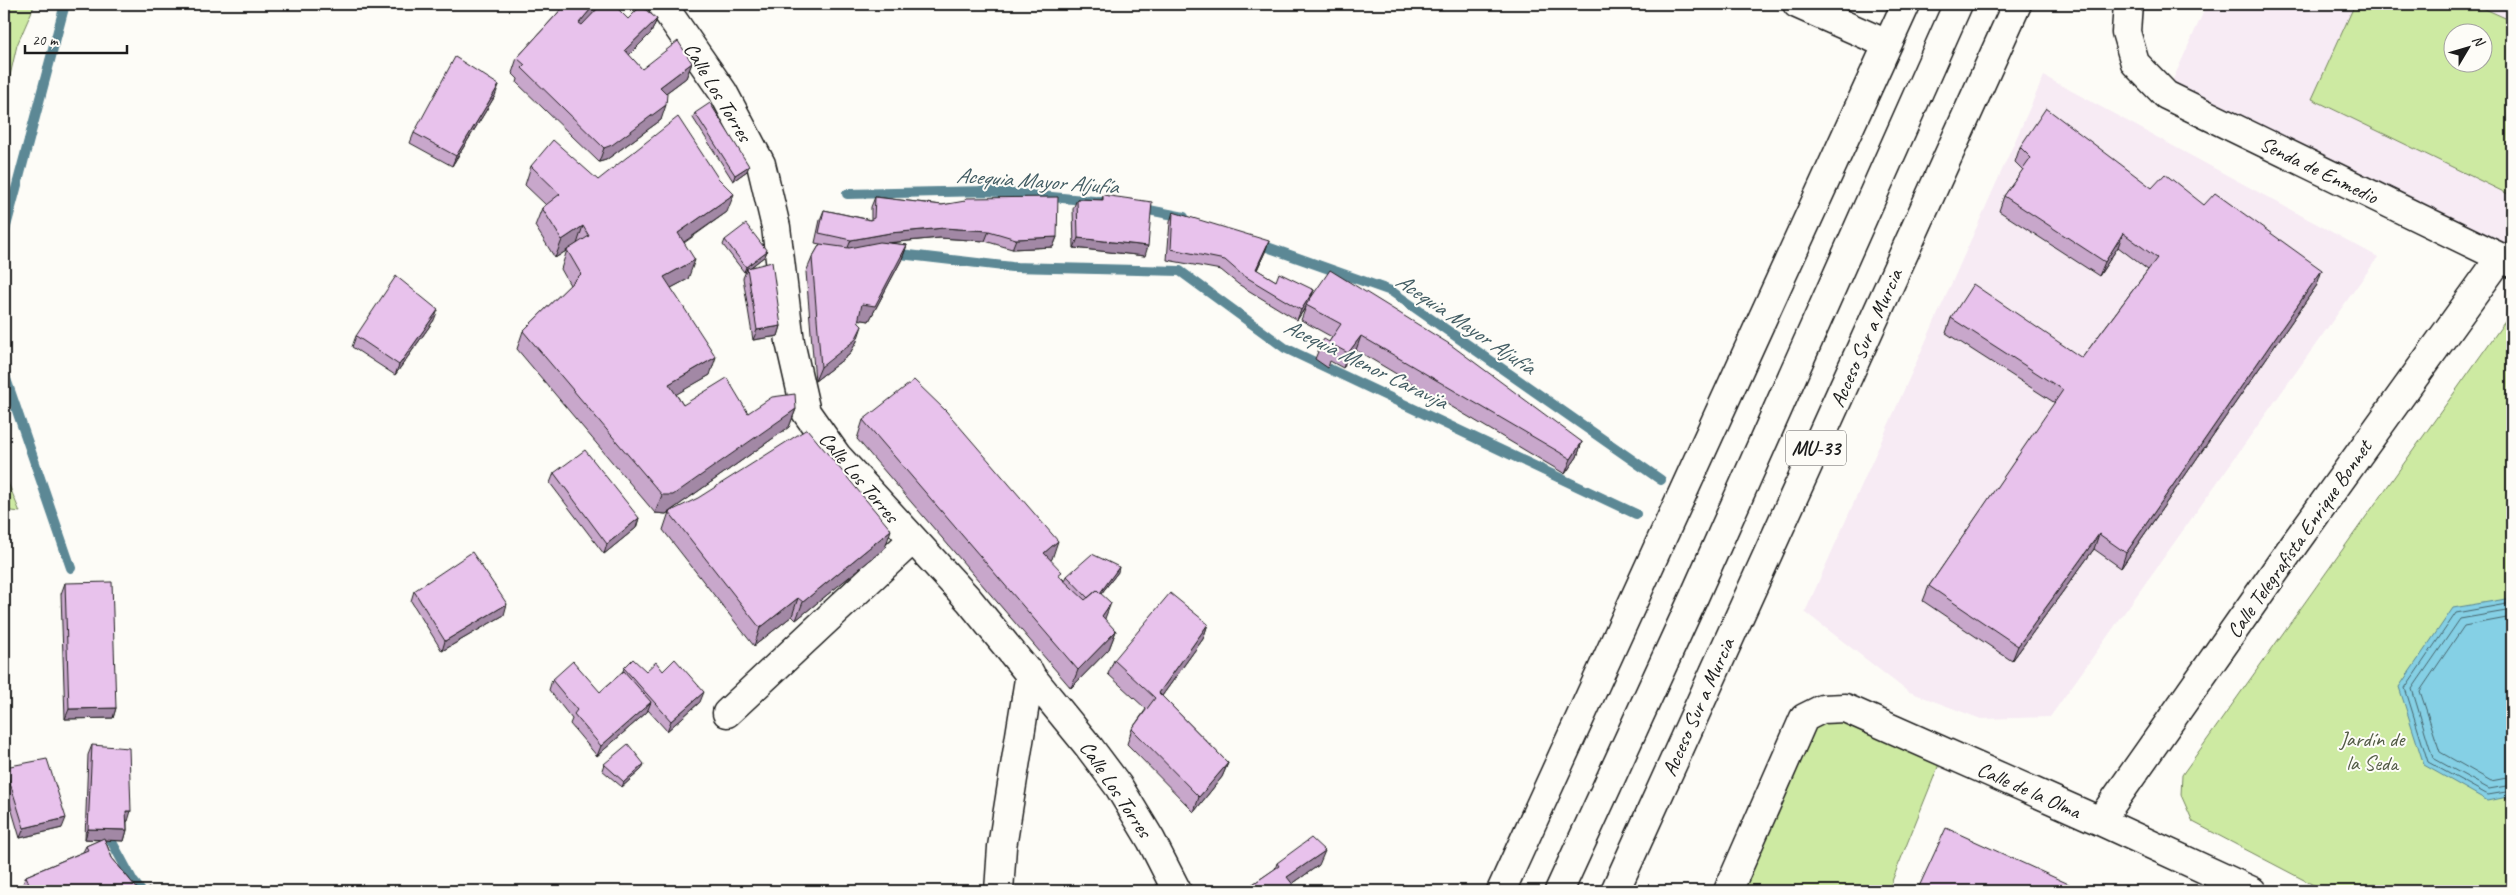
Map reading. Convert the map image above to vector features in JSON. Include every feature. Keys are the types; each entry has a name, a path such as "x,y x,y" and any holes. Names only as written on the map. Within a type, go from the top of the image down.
{"main road":[{"name":"Calle Los Torres","path":"662,4 723,92 761,164 776,227 790,342 806,412 837,456 969,600 1030,673 1118,787 1150,840 1177,891"},
{"path":"1797,4 1887,44"},
{"path":"1501,891 1906,4"},
{"name":"MU-33","path":"1559,891 1694,597 1958,4"},
{"name":"Acceso Sur a Murcia","path":"1615,891 2018,4"},
{"name":"Senda de Enmedio","path":"2128,4 2126,32 2135,63 2166,95 2506,261"},
{"name":"Calle Telegrafista Enrique Bonnet","path":"2100,821 2295,544 2506,261"},
{"path":"728,713 913,539"},
{"path":"999,891 1002,847 1030,673"},
{"name":"Calle de la Olma","path":"1728,891 1804,718 1822,709 1845,708 2100,821 2252,891"}],"shaded area":[{"path":"2207,4 2512,4 2512,231 2500,258 2166,95"},
{"path":"2044,76 2378,257 2050,717 1981,719 1907,691 1805,612"}],"green space":[{"path":"4,4 35,4 17,45 4,102"},
{"path":"2355,4 2474,4 2512,21 2512,196 2312,99"},
{"name":"Jardín de la Seda","path":"2511,313 2512,891 2325,891 2193,822 2181,795 2182,775"},
{"path":"4,473 20,512 4,510"},
{"path":"1822,709 1944,752 1888,891 1728,891"}],"water":[{"path":"2512,598 2512,796 2488,801 2424,765 2399,687 2453,608"}],"building":[{"path":"566,4 595,4 579,23 582,25 602,4 613,4 628,19 641,6 657,19 625,50 642,69 678,41 692,63 660,87 667,94 666,105 612,145 604,148 522,68 525,65 517,58"},
{"path":"455,57 499,85 456,156 414,133"},
{"path":"710,103 749,166 735,175 695,113"},
{"path":"2046,108 2152,188 2165,174 2204,205 2215,193 2322,270 2126,553 2099,534 2018,646 1929,586 2063,390 1951,318 1973,284 2082,358 2157,258 2123,233 2105,262 2004,196 2031,158 2020,147"},
{"path":"678,117 718,178 734,194 678,233 695,260 664,277 716,357 669,384 683,405 727,378 748,413 772,397 795,394 796,409 673,495 662,495 523,331 581,274 567,250 589,236 583,226 562,240 542,208 560,194 531,166 553,140 598,180"},
{"path":"1103,195 1152,202 1148,246 1078,238 1077,199 1103,200"},
{"path":"875,197 942,205 965,201 966,198 1058,197 1057,237 1016,239 989,231 944,228 890,233 851,240 819,233 824,210 870,220 874,218"},
{"path":"1173,212 1269,241 1256,269 1276,281 1279,273 1314,290 1301,310 1241,274 1225,260 1171,249"},
{"path":"746,224 767,251 746,267 725,240"},
{"path":"880,242 907,245 875,306 862,304 858,322 862,326 855,340 821,367 812,258 820,244 849,248"},
{"path":"772,262 781,326 757,330 747,268"},
{"path":"1330,270 1451,345 1582,442 1571,459 1361,336 1348,353 1335,346 1333,353 1321,344 1324,339 1329,342 1341,324 1306,305"},
{"path":"396,276 438,310 399,365 356,336"},
{"path":"914,380 946,411 1058,541 1044,553 1062,572 1058,575 1085,600 1097,590 1111,603 1102,616 1116,631 1078,670 863,420"},
{"path":"807,429 891,530 803,602 798,598 760,628 669,512 698,498"},
{"path":"585,450 639,518 607,544 554,473"},
{"path":"472,552 507,604 445,641 414,591"},
{"path":"1092,554 1119,567 1100,593 1097,590 1088,598 1067,576"},
{"path":"112,582 116,708 69,709 65,583"},
{"path":"1170,593 1208,624 1159,693 1228,763 1199,797 1132,729 1155,698 1114,660"},
{"path":"633,659 646,671 656,662 663,671 675,659 704,692 671,721 624,668"},
{"path":"573,661 600,692 624,671 651,702 601,746 574,714 577,710 552,680"},
{"path":"628,744 644,764 624,782 604,764"},
{"path":"92,745 129,748 131,811 126,811 127,830 88,829"},
{"path":"47,759 66,818 24,828 5,767"},
{"path":"1946,828 2084,891 1917,891"},
{"path":"104,838 112,858 139,891 32,891 26,876 88,850 86,846"},
{"path":"1311,838 1325,851 1287,877 1298,891 1255,891 1250,886 1279,866 1277,863"},
{"path":"1322,887 1326,891 1314,891"}],"waterway":[{"path":"4,234 65,4"},
{"name":"Acequia Mayor Aljufía","path":"847,194 988,191 1115,203"},
{"name":"Acequia Mayor Aljufía","path":"1139,208 1184,217"},
{"name":"Acequia Mayor Aljufía","path":"1256,243 1391,291 1661,480"},
{"name":"Acequia Menor Caravija","path":"900,254 1012,267 1180,271 1285,348 1636,514"},
{"path":"4,373 71,568"},
{"path":"112,842 133,881 141,891"}]}
